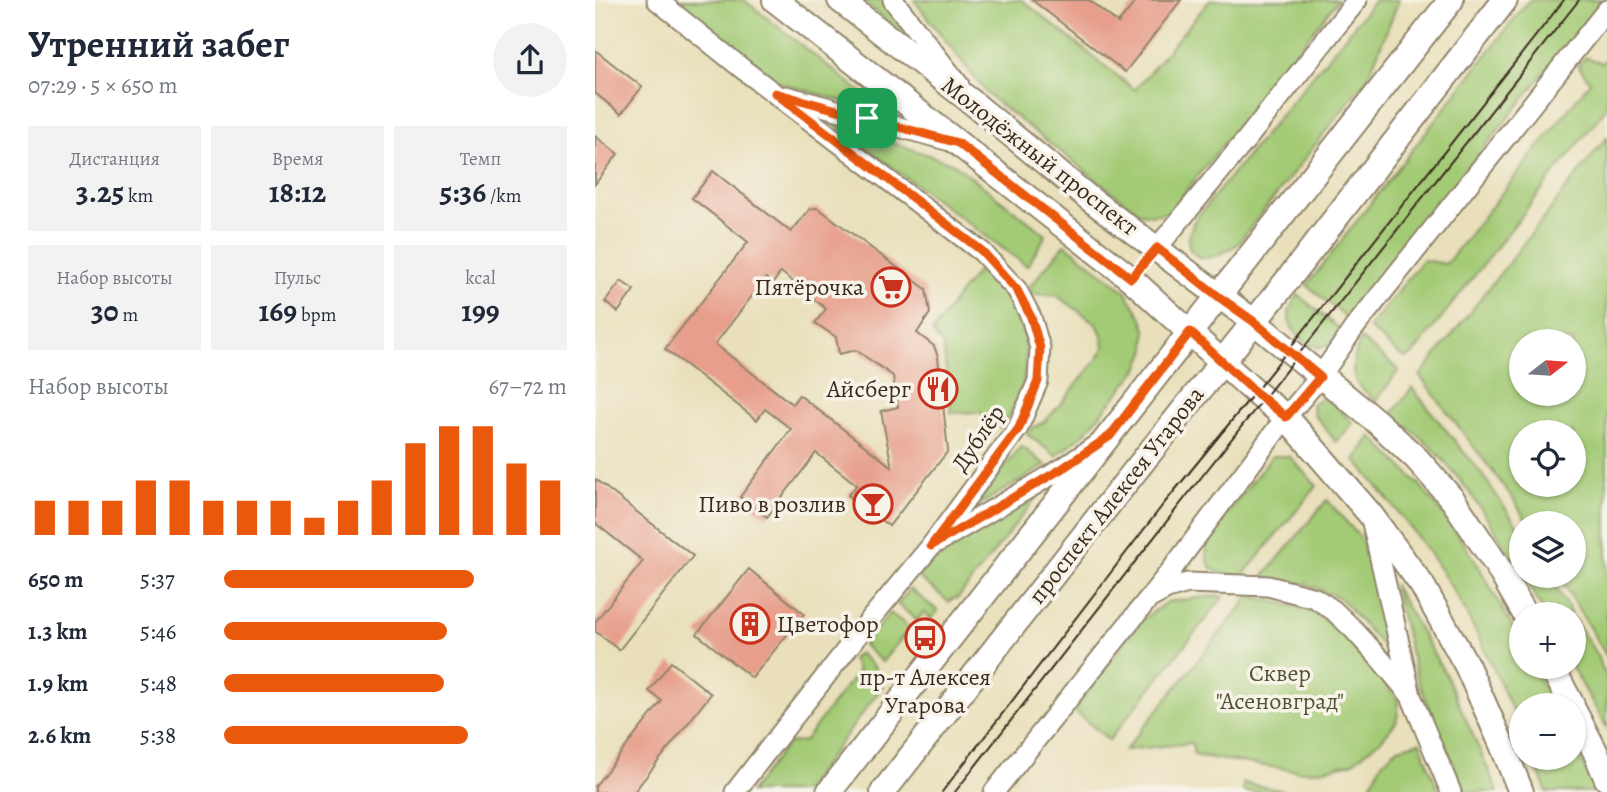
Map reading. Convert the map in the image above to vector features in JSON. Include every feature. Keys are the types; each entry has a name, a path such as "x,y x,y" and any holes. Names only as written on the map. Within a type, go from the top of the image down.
{"main road":[{"name":"Молодёжный проспект","path":"775,0 1131,278 1286,417 1370,514 1422,585 1467,666 1521,792"},
{"name":"Молодёжный проспект","path":"840,0 973,103 1090,199 1253,321 1376,421 1417,459 1453,500 1518,602"},
{"name":"проспект Алексея Угарова","path":"829,792 1451,0"},
{"name":"проспект Алексея Угарова","path":"883,792 1505,0"},
{"path":"1131,278 1157,248"},
{"path":"1586,734 1607,779"}],"street":[{"name":"Дублёр","path":"657,0 744,70 982,251 1017,290 1031,317 1040,348 1038,381 1019,428 931,546 735,792"},
{"path":"893,0 973,103"},
{"path":"1157,248 1357,0"},
{"path":"994,792 1149,599 1355,328 1607,10"},
{"name":"Молодёжный проспект","path":"775,93 958,143"},
{"path":"931,546 1063,468 1110,436"},
{"name":"Молодёжный проспект","path":"1370,514 1411,696"},
{"path":"1149,599 1167,589 1188,583 1268,586 1315,598 1353,629 1411,696 1451,792"}],"green space":[{"path":"677,0 744,0 890,115 780,83"},
{"path":"861,0 885,0 925,49"},
{"path":"914,0 1022,0 1135,90 1210,0 1338,0 1169,212 1153,215 1139,213 988,95"},
{"path":"1375,0 1399,0 1368,77 1238,244 1215,256 1205,258 1196,255 1190,250 1188,239 1194,221"},
{"path":"1529,0 1602,0 1348,319 1307,285"},
{"path":"1586,57 1602,63 1607,58 1607,107 1412,355 1406,358 1401,356 1369,328 1423,260 1446,264 1590,82 1578,65"},
{"path":"826,119 954,164 1046,235 1027,266"},
{"path":"1607,137 1607,657 1586,622 1586,602 1574,602 1566,588 1586,588 1586,511 1521,511 1512,497 1586,497 1586,420 1509,420 1509,493 1420,376"},
{"path":"1065,244 1125,291 1142,318 1146,331 1146,349 1138,369 1085,433 1056,456 1027,434 1055,411 1104,348 1099,328 1094,322 1056,295 1031,294 1030,286"},
{"path":"982,266 997,278 1016,311 1025,346 1024,380 1019,397 1000,428 980,412 951,413 943,345 932,333"},
{"path":"1298,295 1341,330 1323,347 1308,343 1292,328 1289,312"},
{"path":"1361,339 1399,370 1376,401 1358,385 1353,373"},
{"path":"1412,388 1484,477 1509,513 1509,553 1458,477 1428,444 1392,414"},
{"path":"1321,398 1331,402 1353,423 1336,442 1314,414 1312,404"},
{"path":"1371,436 1420,485 1475,560 1509,621 1509,679 1539,679 1547,693 1509,693 1509,703 1483,646 1450,585 1408,525 1355,460"},
{"path":"1021,446 1046,465 974,508"},
{"path":"1272,456 1289,456 1317,486 1243,575 1218,572 1209,564 1207,558 1207,539"},
{"path":"1040,493 958,598 949,602 918,577 939,553"},
{"path":"1327,500 1359,536 1369,554 1391,656 1340,598 1306,584 1263,577"},
{"path":"1393,584 1447,677 1498,792 1465,792 1418,681"},
{"path":"1530,588 1556,588 1565,602 1538,602"},
{"path":"910,589 938,611 931,619 924,612 917,620 897,604"},
{"path":"1224,596 1109,740 1073,710 1143,619 1167,602"},
{"name":"Сквер \"Асеновград\"","path":"1250,596 1310,610 1344,635 1398,701 1396,722 1382,739 1352,763 1315,771 1298,771 1194,755 1192,743 1125,750"},
{"path":"890,613 910,628 882,662 863,645"},
{"path":"1586,638 1607,678 1607,728 1579,679 1586,679"},
{"path":"859,653 876,669 870,677 883,686 803,792 750,792 788,743 804,741 858,671 852,659"},
{"path":"1420,742 1439,792 1367,792 1382,762 1398,748"},
{"path":"1537,770 1585,770 1596,792 1547,792"},
{"path":"1243,783 1290,792 1245,792"}],"building":[{"path":"1032,0 1089,0 1118,23 1137,0 1181,0 1125,72"},
{"path":"595,50 642,87 621,114 595,93"},
{"path":"595,136 618,154 595,184"},
{"path":"713,171 791,232 810,209 817,208 926,289 930,313 917,333 934,346 938,357 948,451 889,526 848,495 857,485 816,453 767,517 740,497 791,429 765,409 757,420 665,349 748,242 692,198","holes":["781,272 826,309 815,323 836,337 839,354 856,350 893,376 898,407 881,411 892,467 799,395 792,404 715,344 766,278 773,283"]},
{"path":"621,281 634,290 618,312 605,302"},
{"path":"595,479 693,556 619,650 595,631 595,622 643,561 595,523"},
{"name":"Цветофор","path":"749,569 804,614 752,678 697,634"},
{"path":"671,662 711,694 634,792 595,792 595,786 662,701 649,691"}],"tram line":[{"path":"942,792 1162,506 1564,0"},
{"path":"955,792 1579,0"}],"place":[{"name":"Пятёрочка","path":"891,287"},
{"name":"Айсберг","path":"938,389"},
{"name":"Пиво в розлив","path":"873,504"},
{"name":"Цветофор","path":"750,624"},
{"name":"пр-т Алексея Угарова","path":"925,638"}],"route":[{"path":"775,93 867,118 958,143 1131,278 1157,248 1253,321 1320,377 1286,417 1190,332 1110,436 1063,468 931,546 1019,428 1038,381 1040,348 1031,317 1017,290 982,251 775,93"}]}
